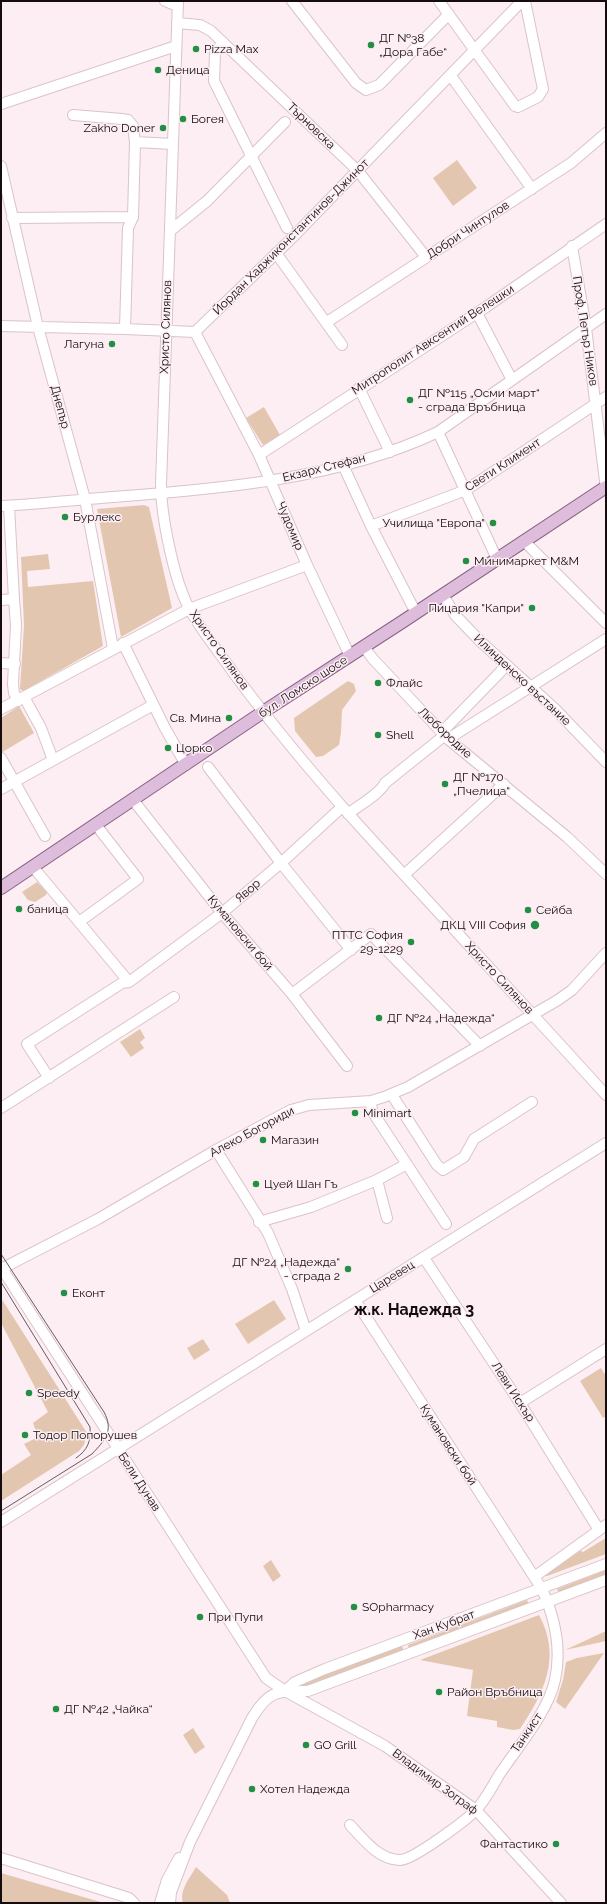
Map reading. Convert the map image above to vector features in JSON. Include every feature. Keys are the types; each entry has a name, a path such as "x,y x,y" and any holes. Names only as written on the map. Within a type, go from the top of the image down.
{"main road":[{"name":"бул. Ломско шосе","path":"1,888 263,712 606,488"}],"street":[{"path":"165,1 178,4"},
{"path":"292,1 356,83 366,90 379,85 449,14"},
{"path":"439,1 515,106 519,107 538,97 543,89 524,1"},
{"name":"Йордан Хаджиконстантинов-Джинот","path":"195,332 358,171 524,1"},
{"name":"Христо Силянов","path":"178,4 160,459 162,509 181,587 190,609 263,712 311,772 606,1095"},
{"name":"Търновска","path":"177,23 200,25 211,31 223,42 358,171 426,257"},
{"path":"223,42 215,53 214,81 287,228"},
{"path":"1,104 176,46"},
{"path":"451,76 532,189"},
{"path":"73,115 128,120 133,126 135,142 133,217 128,228 125,328"},
{"path":"170,231 207,201 285,122"},
{"name":"Добри Чинтулов","path":"327,322 571,163 606,134"},
{"path":"135,142 173,144"},
{"name":"Днепър","path":"1,166 38,327 85,499 113,648"},
{"path":"12,218 133,217"},
{"name":"Митрополит Авксентий Велешки","path":"259,455 359,388 477,313 606,224"},
{"name":"Проф. Петър Ников","path":"572,246 586,328 606,488"},
{"path":"276,253 327,322 342,345"},
{"path":"477,313 512,380"},
{"name":"Екзарх Стефан","path":"5,506 161,493 270,481 343,465 390,452 414,444 438,432 606,314"},
{"path":"1,326 125,328 195,332"},
{"name":"Чудомир","path":"195,332 259,455 307,565 350,656"},
{"path":"359,388 390,452"},
{"name":"Свети Климент","path":"370,526 466,490 606,397"},
{"path":"438,432 497,559"},
{"path":"343,465 370,526 416,613"},
{"path":"5,506 16,625 14,693 21,699 41,728 53,760"},
{"path":"524,541 606,623"},
{"path":"1,709 113,648 190,609 307,565"},
{"name":"Илинденско въстание","path":"443,595 455,615 606,762"},
{"path":"1,600 14,599"},
{"path":"445,735 531,688 606,639"},
{"path":"123,643 153,705 186,765"},
{"name":"Любородие","path":"364,647 373,659 445,735 572,842 606,874"},
{"path":"1,663 15,664"},
{"path":"445,735 507,666"},
{"path":"1,789 153,705"},
{"name":"Явор","path":"48,1078 27,1044 122,982 129,982 222,913 345,810 378,793 385,783 445,735"},
{"path":"1,758 45,836"},
{"path":"208,767 281,863 351,950"},
{"path":"404,875 504,784"},
{"name":"Кумановски бой","path":"133,800 222,913 292,994 347,1066"},
{"path":"79,922 138,879 96,825"},
{"path":"33,867 129,982"},
{"path":"292,994 371,934 480,1046"},
{"name":"Алеко Богориди","path":"1,1268 48,1246 98,1219 216,1150 291,1110 300,1107 371,1101 392,1094 419,1081 534,1015 572,990 606,954"},
{"path":"2,1104 48,1078 174,997"},
{"path":"392,1094 436,1165 443,1170 464,1158 474,1139 532,1102"},
{"path":"371,1101 372,1111 446,1224"},
{"name":"Царевец","path":"1,1522 606,1143"},
{"path":"216,1150 259,1222 268,1233 289,1281 306,1331"},
{"path":"259,1222 311,1207 377,1180 407,1164"},
{"path":"377,1180 387,1218"},
{"name":"Леви Искър","path":"424,1258 602,1527"},
{"name":"Бели Дунав","path":"1,1268 266,1678 285,1691"},
{"name":"Кумановски бой","path":"356,1300 542,1589"},
{"path":"520,1402 606,1349"},
{"path":"534,1577 602,1527"},
{"name":"Хан Кубрат","path":"285,1691 295,1682 325,1669 606,1564"},
{"name":"Хан Кубрат","path":"160,1903 166,1880 190,1842 258,1708 270,1695 285,1691 308,1691 606,1580"},
{"name":"Танкист","path":"350,1825 376,1851 387,1858 401,1860 414,1856 476,1810 545,1708 551,1694 559,1656 556,1629 548,1602 542,1589"},
{"name":"Владимир Зограф","path":"285,1691 385,1746 476,1810 561,1903"},
{"name":"Хан Кубрат","path":"170,1903 171,1892 190,1842"},
{"path":"1,1858 129,1898 134,1903"}],"shaded area":[{"path":"457,160 477,188 453,206 433,178"},
{"path":"264,407 280,435 263,445 246,418"},
{"path":"144,505 149,507 172,608 121,637 97,509"},
{"path":"48,554 50,569 27,571 28,587 93,581 103,646 23,691 20,689 24,625 21,557"},
{"path":"348,681 354,684 356,691 342,710 339,745 323,756 316,757 295,731 294,718"},
{"path":"19,706 34,733 1,753 1,718"},
{"path":"37,882 47,892 46,895 35,902 28,900 22,892"},
{"path":"140,1029 145,1038 140,1042 144,1048 131,1057 120,1042"},
{"path":"1,1298 87,1433 84,1445 79,1451 1,1501 1,1475 31,1455 24,1444 38,1437 33,1423 48,1412 1,1323"},
{"path":"274,1300 286,1319 248,1344 235,1324"},
{"path":"203,1339 210,1350 194,1360 187,1348"},
{"path":"601,1368 606,1376 606,1416 603,1418 580,1381"},
{"path":"606,1538 606,1554 547,1576 543,1576 579,1550 583,1552"},
{"path":"271,1560 281,1576 273,1582 263,1566"},
{"path":"606,1570 606,1576 559,1594 557,1589"},
{"path":"527,1600 529,1605 409,1649 408,1645"},
{"path":"539,1615 546,1630 549,1645 547,1674 543,1688 520,1729 513,1730 497,1727 497,1721 467,1716 473,1670 420,1660"},
{"path":"606,1631 606,1641 565,1650"},
{"path":"402,1646 404,1652 306,1688 302,1683"},
{"path":"604,1653 565,1709 556,1702 563,1680 566,1662 577,1658"},
{"path":"193,1728 205,1747 195,1754 183,1735"},
{"path":"196,1867 227,1895 230,1903 183,1903 182,1893"},
{"path":"1,1873 104,1903 1,1903"}],"tram line":[{"path":"1,1254 104,1412 108,1425 107,1435 92,1454 1,1511"},
{"path":"1,1282 90,1427 88,1445 76,1458"}],"place":[{"name":"ДГ №38 „Дора Габе“","path":"371,45"},
{"name":"Pizza Max","path":"196,49"},
{"name":"Деница","path":"158,70"},
{"name":"Богея","path":"183,119"},
{"name":"Zakho Doner","path":"163,128"},
{"name":"Лагуна","path":"112,344"},
{"name":"ДГ №115 „Осми март“ - сграда Връбница","path":"410,400"},
{"name":"Бурлекс","path":"65,517"},
{"name":"Училища \"Европа\"","path":"493,523"},
{"name":"Минимаркет М&М","path":"466,561"},
{"name":"Пицария \"Капри\"","path":"532,608"},
{"name":"Флайс","path":"378,683"},
{"name":"Св. Мина","path":"229,718"},
{"name":"Shell","path":"378,735"},
{"name":"Цорко","path":"168,748"},
{"name":"ДГ №170 „Пчелица“","path":"445,784"},
{"name":"баница","path":"19,909"},
{"name":"Сейба","path":"528,910"},
{"name":"ДКЦ VIII София","path":"535,925"},
{"name":"ПТТС София 29-1229","path":"411,942"},
{"name":"ДГ №24 „Надежда“","path":"379,1018"},
{"name":"Minimart","path":"355,1113"},
{"name":"Магазин","path":"263,1140"},
{"name":"Цуей Шан Гъ","path":"256,1184"},
{"name":"ДГ №24 „Надежда“ - сграда 2","path":"348,1269"},
{"name":"Еконт","path":"64,1293"},
{"name":"Speedy","path":"29,1393"},
{"name":"Тодор Попорушев","path":"25,1435"},
{"name":"SOpharmacy","path":"354,1607"},
{"name":"При Пупи","path":"200,1617"},
{"name":"Район Връбница","path":"439,1692"},
{"name":"ДГ №42 „Чайка“","path":"56,1709"},
{"name":"GO Grill","path":"306,1745"},
{"name":"Хотел Надежда","path":"252,1789"},
{"name":"Фантастико","path":"556,1844"}],"district":[{"name":"ж.к. Надежда 3","path":"414,1310"}]}
